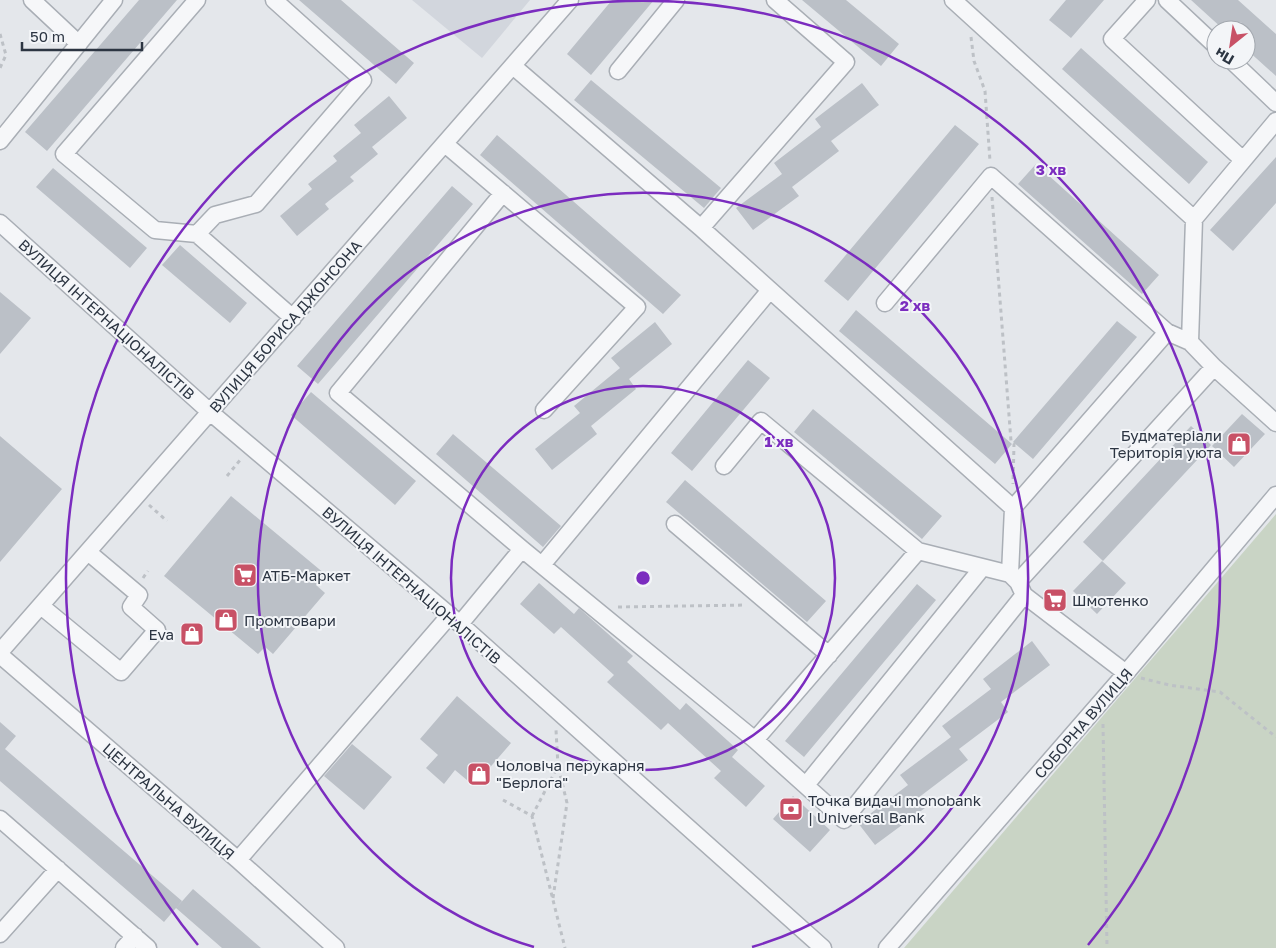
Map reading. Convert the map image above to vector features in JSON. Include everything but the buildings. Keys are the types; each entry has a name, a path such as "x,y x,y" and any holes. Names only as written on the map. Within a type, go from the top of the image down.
{"street":[{"path":"32,0 79,44"},
{"path":"0,141 114,0"},
{"path":"197,0 64,154 155,230 197,234 293,318"},
{"path":"197,234 215,215 256,204 363,80 274,0"},
{"name":"ВУЛИЦЯ БОРИСА ДЖОНСОНА","path":"0,654 570,0"},
{"path":"618,71 676,0"},
{"path":"701,228 846,62 775,0"},
{"path":"953,0 1194,219"},
{"path":"1147,0 1112,39 1243,160"},
{"path":"1167,0 1206,37"},
{"path":"513,66 701,228 1013,508"},
{"path":"1242,70 1276,102"},
{"path":"1190,342 1194,219 1276,121"},
{"path":"445,144 637,307 544,410"},
{"path":"885,303 991,176 1167,332 1190,342 1214,367 1276,422"},
{"path":"503,193 338,392 522,549 755,740 844,820 1017,584 1214,367"},
{"name":"ВУЛИЦЯ ІНТЕРНАЦІОНАЛІСТІВ","path":"0,223 210,412 455,620 823,948"},
{"path":"542,565 770,290"},
{"path":"1017,584 1013,508 1167,332"},
{"path":"724,466 760,421 918,551 982,568 1017,584 1126,673"},
{"name":"СОБОРНА ВУЛИЦЯ","path":"887,948 1102,701 1276,495"},
{"path":"675,524 829,655"},
{"path":"238,860 455,620 522,549"},
{"path":"755,740 918,551"},
{"path":"41,606 121,672 158,630 131,606 139,595 88,552"},
{"path":"806,785 982,568"},
{"name":"ЦЕНТРАЛЬНА ВУЛИЦЯ","path":"0,654 238,860 336,948"},
{"path":"0,819 58,869 129,942 148,948"},
{"path":"0,934 58,869"}],"path":[{"path":"968,14 974,61 985,91 1011,442 1014,444 1013,508"},
{"path":"0,34 6,55 0,68"},
{"path":"227,476 241,459"},
{"path":"138,495 167,521"},
{"path":"594,608 770,604"},
{"path":"1126,673 1169,685 1220,692 1276,737"},
{"path":"1102,701 1108,948"},
{"path":"553,901 567,802 558,766 555,709"},
{"path":"558,766 532,816 565,948"},
{"path":"503,800 532,816"}],"shaded area":[{"path":"412,0 530,0 482,58"}],"green space":[{"path":"1276,514 1276,948 904,948"}],"place":[{"name":"Будматеріали Територія уюта","path":"1239,444"},
{"name":"АТБ-Маркет","path":"245,575"},
{"name":"Шмотенко","path":"1055,600"},
{"name":"Промтовари","path":"226,620"},
{"name":"Eva","path":"192,634"},
{"name":"Чоловіча перукарня \"Берлога\"","path":"479,774"},
{"name":"Точка видачі monobank | Universal Bank","path":"791,809"}]}
